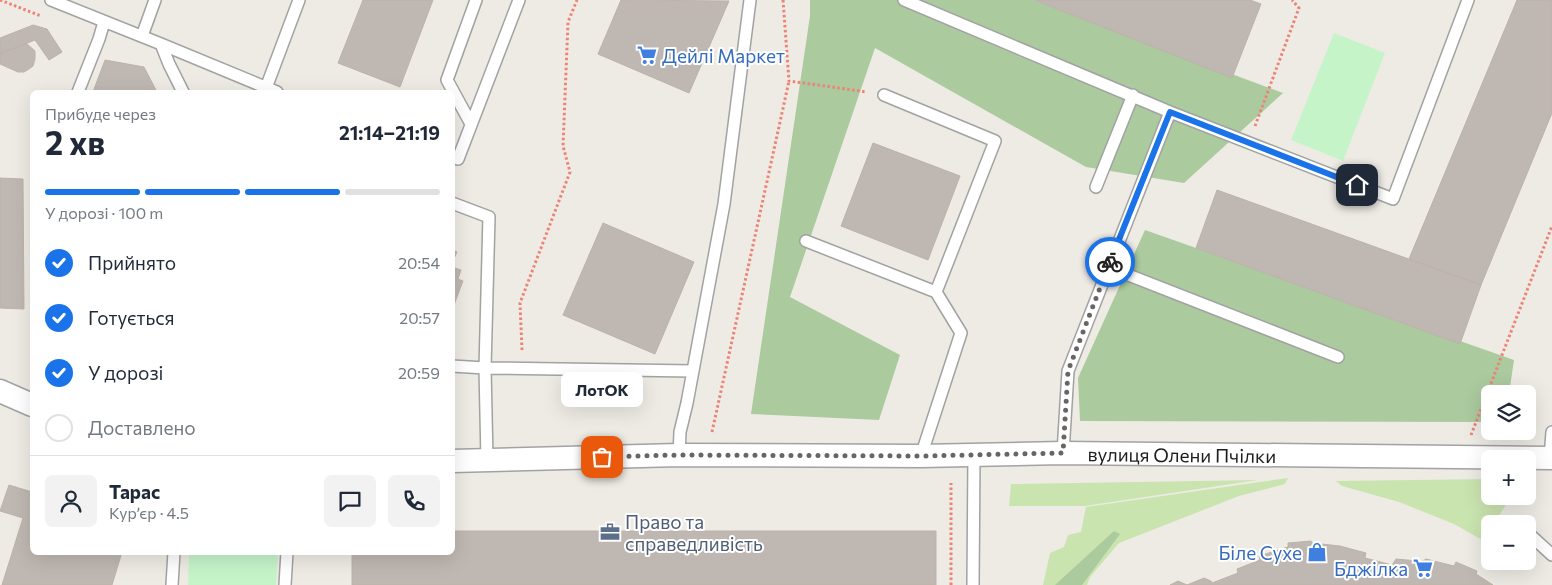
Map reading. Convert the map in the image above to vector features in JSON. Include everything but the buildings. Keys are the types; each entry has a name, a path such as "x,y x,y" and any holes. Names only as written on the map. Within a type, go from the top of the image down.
{"street":[{"path":"0,391 30,404"},
{"name":"вулиця Олени Пчілки","path":"455,461 679,455 921,456 1063,453 1551,458"}],"lane":[{"path":"51,0 271,90 298,0"},
{"path":"142,36 156,0"},
{"path":"452,90 447,80 476,0"},
{"path":"455,158 458,159 519,0"},
{"path":"679,455 680,432 724,204 750,0"},
{"path":"904,0 1170,112 1393,199 1468,0"},
{"path":"79,90 100,39 104,22"},
{"path":"161,44 182,90"},
{"path":"455,95 471,124"},
{"path":"884,95 995,141 936,292"},
{"path":"1096,187 1133,95"},
{"path":"1063,453 1068,371 1170,112"},
{"path":"455,204 489,216 485,368 487,460"},
{"path":"806,241 936,292 961,333 921,456"},
{"path":"1108,268 1338,357"},
{"path":"455,366 523,369 693,370"},
{"path":"1551,458 1552,432"},
{"path":"973,585 974,455"},
{"path":"1536,540 1552,555"},
{"path":"172,585 174,555"},
{"path":"285,585 286,555"}],"path":[{"path":"523,369 520,303 570,172 563,146 568,22 577,0"},
{"path":"711,432 789,81 783,0"},
{"path":"1249,143 1299,8 1292,0"},
{"path":"789,81 884,95"},
{"path":"1461,458 1552,226"},
{"path":"951,483 951,585"}],"green space":[{"path":"810,0 1033,0 1283,93 1184,183 1086,167 875,48 790,297 900,355 879,420 751,414 810,16"},
{"path":"1334,33 1385,53 1343,161 1291,140"},
{"path":"1145,230 1514,360 1510,385 1481,385 1481,422 1080,421 1078,378"},
{"path":"1288,478 1285,484 1239,496 1119,543 1090,577 1087,585 1043,585 1050,553 1064,547 1068,535 1081,532 1086,507"},
{"path":"1481,479 1481,505 1506,505 1500,515 1481,515 1481,539 1454,524 1399,502 1342,486 1336,481"},
{"path":"1258,480 1085,506 1009,506 1011,484"},
{"path":"1114,531 1120,534 1082,585 1055,585"},
{"path":"189,555 278,555 276,585 188,585"}],"way so far":[{"path":"602,457 679,455 921,456 1063,453 1068,371 1110,262"}],"place":[{"name":"Дейлі Маркет","path":"647,55"},
{"name":"ЛотОК","path":"602,457"},
{"name":"Право та справедливість","path":"610,532"},
{"name":"Біле Сухе","path":"1317,552"},
{"name":"Бджілка","path":"1423,568"}],"route":[{"path":"1110,262 1170,112 1357,185"}]}
